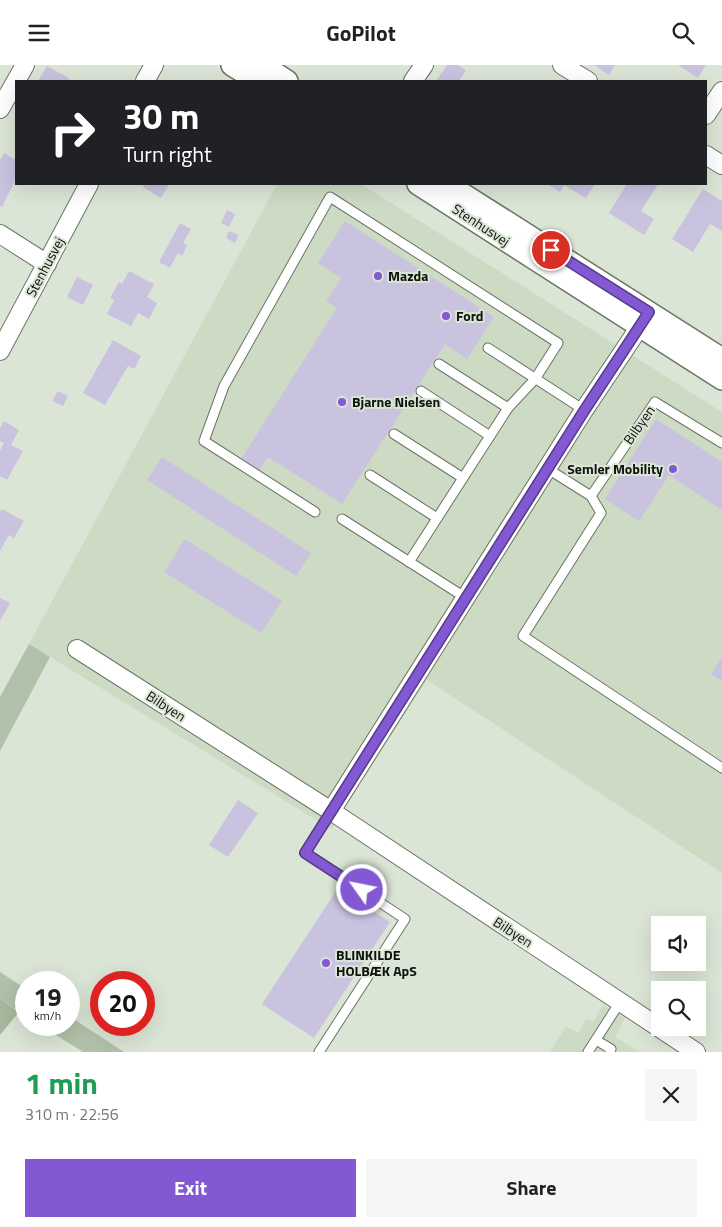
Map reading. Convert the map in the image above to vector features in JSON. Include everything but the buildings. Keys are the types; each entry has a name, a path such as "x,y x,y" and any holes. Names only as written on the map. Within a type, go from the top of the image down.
{"street":[{"path":"16,80 24,65"},
{"path":"145,80 154,65"},
{"path":"232,65 256,80"},
{"path":"262,65 285,80"},
{"path":"415,80 424,65"},
{"path":"562,65 586,80"},
{"path":"0,109 15,82"},
{"path":"707,114 722,91"},
{"path":"707,156 722,165"},
{"name":"Stenhusvej","path":"0,351 89,185"},
{"name":"Stenhusvej","path":"420,185 644,319 722,359"},
{"name":"Stenhusvej","path":"448,185 644,319 722,379"},
{"path":"0,234 47,264"},
{"path":"331,811 644,319"},
{"name":"Bilbyen","path":"77,649 331,811 696,1052"}],"lane":[{"path":"315,512 204,441 224,386 330,197 558,343 535,379 508,408 409,562"},
{"path":"488,349 584,411"},
{"path":"439,364 508,408"},
{"path":"421,391 490,436"},
{"name":"Bilbyen","path":"591,496 655,402 722,443"},
{"path":"394,434 463,478"},
{"path":"548,469 591,496 601,513 523,636 722,769"},
{"path":"370,475 437,518"},
{"path":"342,519 466,598"},
{"path":"319,1052 405,919 305,853 331,811"},
{"path":"588,1052 620,1002"},
{"path":"596,1040 612,1051"}],"shaded area":[{"path":"276,185 363,185 722,412 722,873 427,680 331,829 29,644"},
{"path":"29,644 50,657 0,751 0,697"},
{"path":"0,972 15,982 15,1009 0,999"},
{"path":"0,999 15,1009 15,1017 0,1035"},
{"path":"603,1005 625,1018 615,1037 640,1052 550,1052 566,1026 578,1033 586,1019 593,1022"},
{"path":"80,1023 90,1030 90,1036 100,1036 124,1052 83,1052 58,1036 80,1036"}],"place":[{"name":"Mazda","path":"378,276"},
{"name":"Ford","path":"446,316"},
{"name":"Bjarne Nielsen","path":"342,402"},
{"name":"Semler Mobility","path":"673,469"},
{"name":"BLINKILDE HOLBÆK ApS","path":"326,963"}],"route":[{"path":"362,890 305,853 584,411 649,312 551,250"}]}
